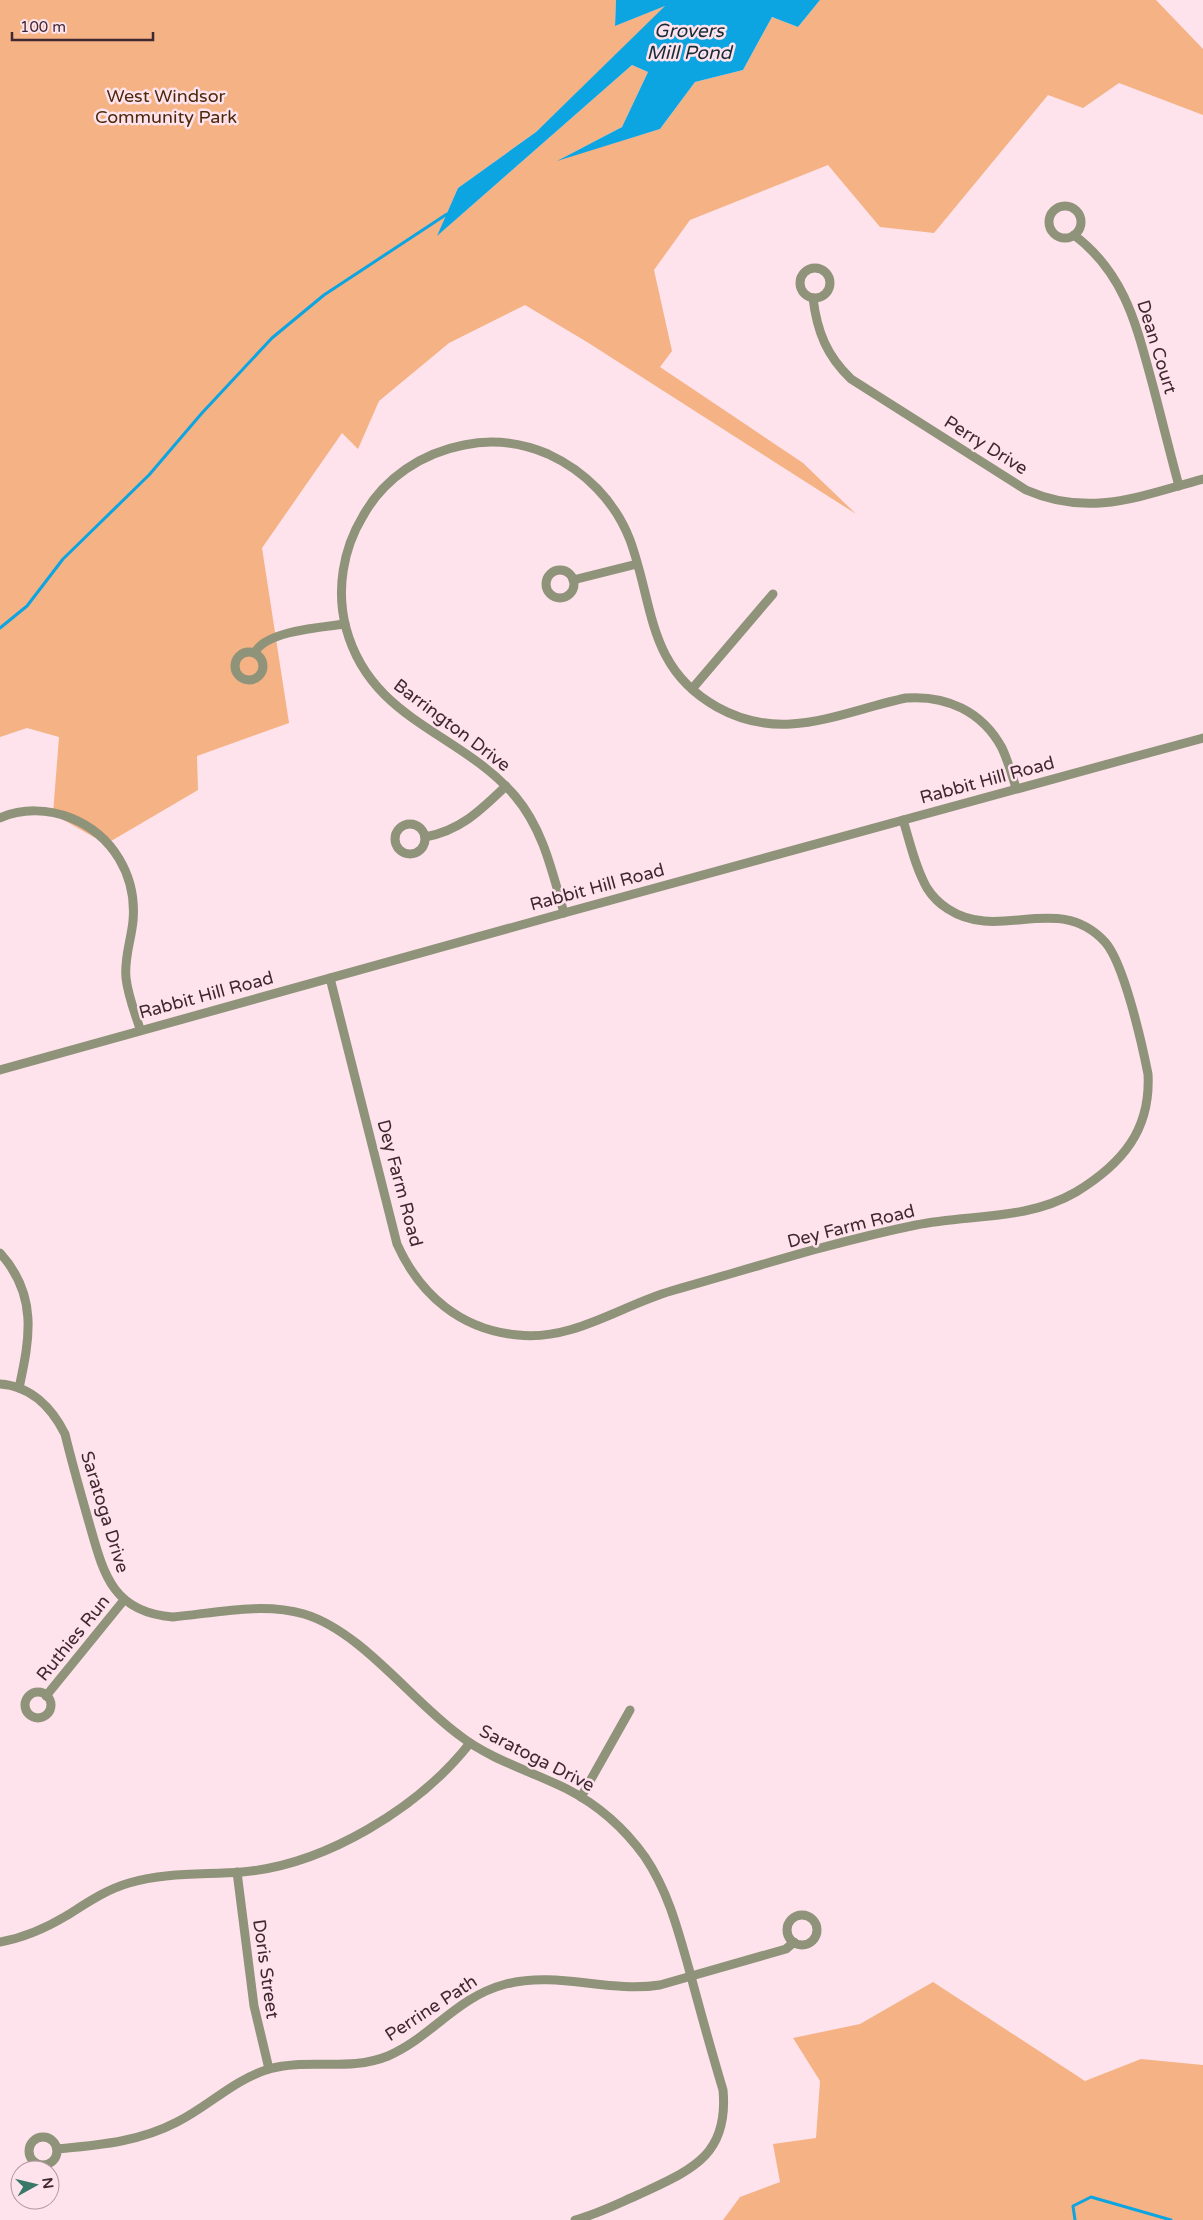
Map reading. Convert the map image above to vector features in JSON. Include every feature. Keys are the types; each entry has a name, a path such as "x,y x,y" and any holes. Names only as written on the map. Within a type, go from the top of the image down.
{"street":[{"name":"Dean Court","path":"1074,235 1106,267 1118,284 1135,320 1179,486"},
{"name":"Perry Drive","path":"813,298 819,332 824,344 839,367 851,379 1026,490 1058,501 1097,504 1114,502 1203,479"},
{"name":"Barrington Drive","path":"564,912 548,854 526,811 506,786 483,766 406,714 379,690 357,658 345,624 342,603 344,564 355,529 369,506 387,485 416,462 434,453 469,444 488,442 522,446 557,458 588,479 614,508 630,541 652,623 661,648 670,664 692,689 715,706 730,714 759,722 782,725 819,722 906,698 920,697 950,702 975,716 995,736 1003,750 1016,788"},
{"path":"573,580 637,564"},
{"path":"692,689 773,594"},
{"path":"255,653 257,647 268,639 310,629 345,624"},
{"name":"Rabbit Hill Road","path":"0,1070 140,1029 1203,738"},
{"path":"425,838 448,832 462,825 474,817 506,786"},
{"path":"0,818 21,812 35,811 66,816 93,830 115,851 126,871 132,894 134,909 126,960 126,978 140,1029"},
{"name":"Dey Farm Road","path":"330,978 396,1244 413,1275 438,1302 452,1313 484,1328 521,1336 558,1333 575,1329 664,1293 888,1231 937,1222 1016,1214 1055,1202 1091,1182 1111,1167 1135,1138 1147,1109 1148,1074 1120,966 1105,942 1095,933 1072,920 1046,916 996,923 980,922 964,917 944,906 928,889 920,873 904,820"},
{"path":"0,1253 20,1284 28,1314 29,1345 19,1388"},
{"name":"Saratoga Drive","path":"0,1384 19,1388 43,1403 58,1421 65,1434 102,1569 114,1590 124,1600 135,1608 158,1616 172,1618 255,1608 272,1608 306,1614 324,1622 356,1643 442,1722 470,1743 491,1755 580,1797 617,1825 631,1840 653,1870 673,1914 691,1976 723,2090 723,2116 715,2141 699,2163 682,2175 598,2213 575,2220"},
{"name":"Ruthies Run","path":"46,1696 124,1600"},
{"path":"580,1797 630,1710"},
{"path":"0,1942 30,1934 51,1924 102,1893 132,1882 161,1876 237,1872 283,1864 314,1854 371,1827 418,1795 470,1743"},
{"name":"Doris Street","path":"237,1872 254,2006 269,2069"},
{"name":"Perrine Path","path":"57,2149 117,2143 159,2131 197,2111 233,2084 269,2069 293,2064 351,2064 386,2056 416,2040 451,2011 469,1999 505,1984 524,1981 560,1980 610,1987 643,1988 786,1949 794,1942"}],"green space":[{"name":"West Windsor Community Park","path":"0,0 616,0 615,26 667,5 536,132 458,188 438,235 632,65 648,72 622,127 561,159 660,129 695,82 743,70 772,17 798,27 820,0 1156,0 1203,49 1203,115 1119,83 1083,108 1048,95 934,233 880,227 828,165 690,220 654,270 672,351 660,367 803,463 856,514 587,342 525,305 449,343 379,401 358,449 342,433 262,548 289,723 197,756 198,790 106,844 53,814 59,737 27,728 0,737"},
{"path":"933,1982 1085,2081 1141,2059 1203,2065 1203,2220 723,2220 740,2197 780,2182 773,2144 816,2138 820,2081 793,2038 860,2024"}],"water":[{"name":"Grovers Mill Pond","path":"616,0 820,0 798,27 772,17 743,70 695,82 660,129 557,161 622,127 648,72 632,65 437,236 458,188 536,132 665,6 615,26"}],"waterway":[{"path":"0,628 27,606 63,559 149,475 202,413 272,338 324,295 447,214"},
{"path":"1075,2220 1073,2206 1091,2197 1171,2220"}]}
